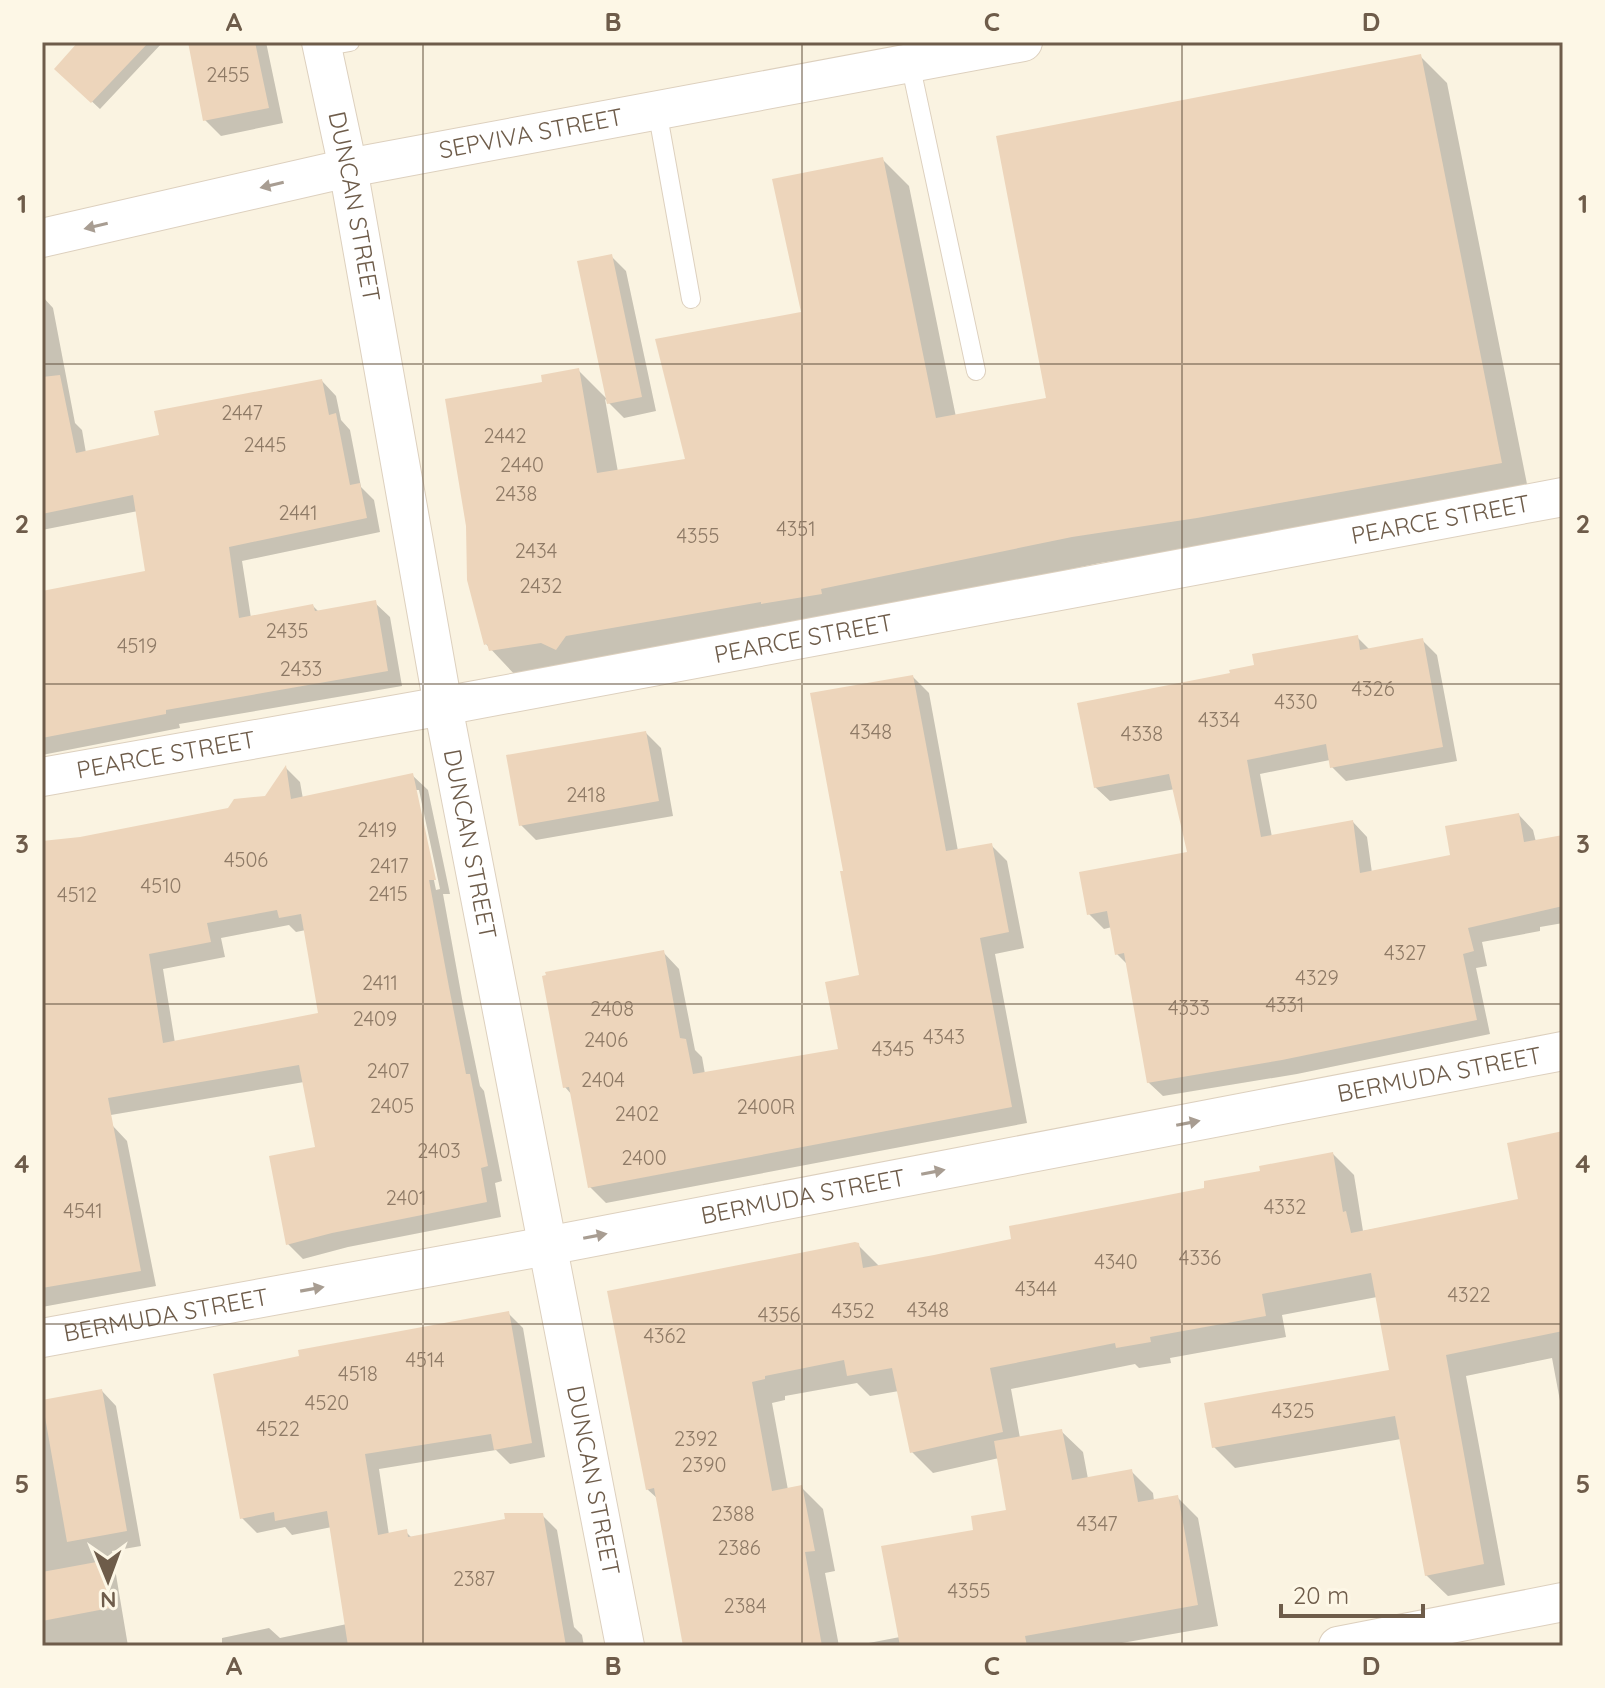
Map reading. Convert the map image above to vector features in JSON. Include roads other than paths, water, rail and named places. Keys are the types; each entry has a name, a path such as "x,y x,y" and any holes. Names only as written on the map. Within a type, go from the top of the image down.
{"street":[{"name":"SEPVIVA STREET","path":"42,238 348,168 1023,42"},
{"name":"DUNCAN STREET","path":"331,44 348,168 443,706 625,1646"},
{"name":"PEARCE STREET","path":"42,777 443,706 1563,497"},
{"name":"BERMUDA STREET","path":"42,1338 547,1246 1563,1051"},
{"path":"1338,1646 1563,1602"}],"lane":[{"path":"910,63 976,371"},
{"path":"657,110 691,299"}]}
